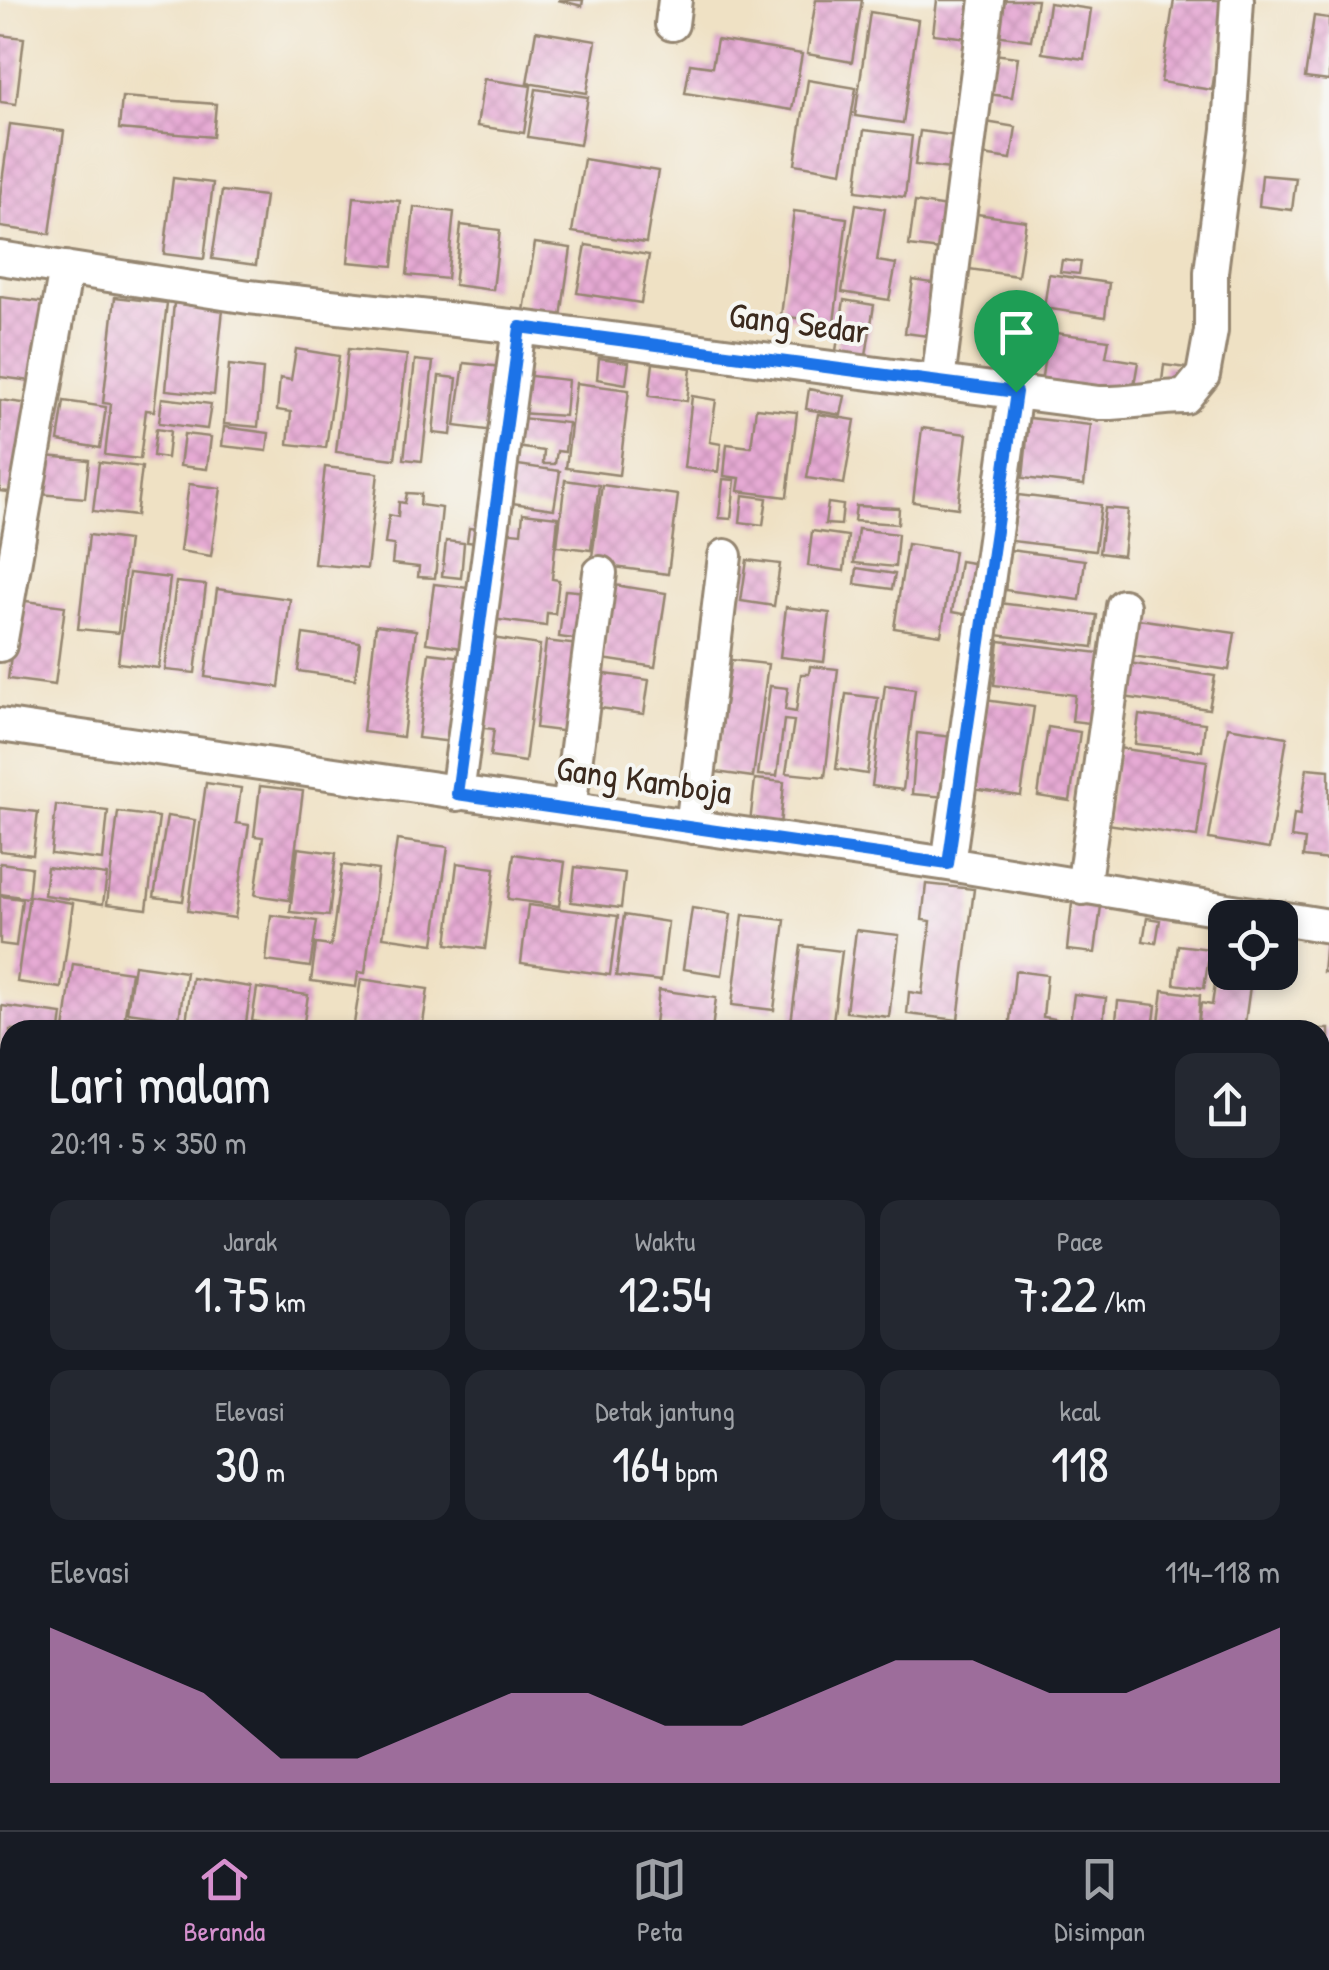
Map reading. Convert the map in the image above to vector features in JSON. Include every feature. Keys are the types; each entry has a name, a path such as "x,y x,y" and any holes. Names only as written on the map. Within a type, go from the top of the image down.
{"street":[{"path":"938,382 987,0"},
{"name":"Gang Sedar","path":"0,258 249,297 520,327 1099,403 1133,404 1153,397 1185,397 1203,375 1211,331 1211,272 1229,129 1238,0"},
{"path":"0,645 66,268"},
{"path":"457,794 520,327"},
{"path":"948,864 1016,392"},
{"path":"692,827 725,556"},
{"path":"569,809 600,573"},
{"path":"1083,888 1123,606"},
{"name":"Gang Kamboja","path":"0,725 948,864 1208,907"},
{"name":"Gang Kamboja","path":"1298,921 1329,926"}],"building":[{"path":"558,0 583,0 582,6"},
{"path":"816,0 862,0 852,62 807,54"},
{"path":"937,0 983,0 978,39 933,34"},
{"path":"993,0 1037,0 1031,40 988,34"},
{"path":"1174,0 1226,0 1212,90 1161,82"},
{"path":"1049,3 1091,9 1084,59 1042,53"},
{"path":"870,12 918,20 903,123 855,116"},
{"path":"1314,16 1329,18 1329,81 1305,78"},
{"path":"536,31 596,41 587,93 527,83"},
{"path":"0,35 24,38 16,104 0,102"},
{"path":"717,40 802,54 792,110 685,93 690,64 712,67"},
{"path":"993,54 1018,57 1012,97 987,94"},
{"path":"484,79 531,86 524,133 477,126"},
{"path":"808,80 856,88 842,172 795,164"},
{"path":"536,89 588,97 580,145 528,137"},
{"path":"122,97 216,104 213,137 119,129"},
{"path":"986,122 1016,127 1011,159 982,155"},
{"path":"10,124 64,131 50,234 0,227"},
{"path":"864,130 912,136 905,197 856,191"},
{"path":"920,131 965,137 960,170 915,165"},
{"path":"584,159 658,171 646,243 572,232"},
{"path":"1262,175 1296,178 1292,210 1259,206"},
{"path":"173,178 213,183 204,259 164,254"},
{"path":"222,191 265,196 256,265 212,259"},
{"path":"354,197 400,201 393,266 348,262"},
{"path":"915,202 953,208 948,251 909,246"},
{"path":"856,204 885,209 877,261 896,264 889,300 842,292"},
{"path":"414,207 454,212 447,279 407,275"},
{"path":"794,211 847,218 834,323 781,316"},
{"path":"977,214 1026,221 1018,276 969,269"},
{"path":"461,225 500,230 493,290 454,285"},
{"path":"535,243 571,248 561,317 524,311"},
{"path":"586,245 649,255 641,303 577,293"},
{"path":"1062,260 1081,262 1079,274 1060,272"},
{"path":"1049,274 1109,283 1105,317 1044,308"},
{"path":"913,280 944,285 936,337 905,333"},
{"path":"0,297 48,303 39,382 0,377"},
{"path":"115,297 167,303 154,411 146,410 140,459 105,455 111,404 103,403"},
{"path":"844,300 874,305 866,356 836,351"},
{"path":"174,303 223,309 214,395 166,390"},
{"path":"1048,332 1109,340 1106,357 1138,362 1132,397 1041,384"},
{"path":"296,349 339,356 326,448 288,444 291,412 277,410 280,378 291,380"},
{"path":"348,349 407,355 395,459 336,452"},
{"path":"599,358 629,362 626,384 597,379"},
{"path":"415,360 433,362 422,461 404,459"},
{"path":"464,363 502,367 502,432 455,426"},
{"path":"653,363 691,368 687,401 649,396"},
{"path":"229,365 263,369 258,427 224,424"},
{"path":"1164,365 1187,368 1185,385 1162,381"},
{"path":"522,375 568,380 565,416 519,413"},
{"path":"439,376 457,378 451,435 433,433"},
{"path":"576,383 629,390 619,475 566,468"},
{"path":"809,389 845,396 841,415 806,409"},
{"path":"692,396 716,400 710,442 721,444 718,472 684,468"},
{"path":"162,398 211,404 207,429 159,423"},
{"path":"0,400 31,404 19,493 0,491"},
{"path":"64,401 106,407 100,448 58,441"},
{"path":"756,408 797,412 787,497 738,491 740,478 724,476 727,444 751,447"},
{"path":"818,414 855,420 844,484 807,478"},
{"path":"512,417 568,423 565,452 557,451 555,464 543,464 544,451 509,446"},
{"path":"1029,418 1091,425 1084,485 1023,478"},
{"path":"224,427 269,433 267,451 222,446"},
{"path":"922,428 967,434 958,508 913,502"},
{"path":"156,429 170,431 167,458 153,456"},
{"path":"184,434 211,437 207,469 180,466"},
{"path":"45,456 89,460 85,498 40,494"},
{"path":"99,462 142,467 136,516 93,511"},
{"path":"511,464 560,471 554,509 505,502"},
{"path":"325,467 378,473 367,569 314,564"},
{"path":"723,479 735,480 731,519 719,518"},
{"path":"565,480 599,485 591,550 557,546"},
{"path":"189,484 221,488 211,556 180,551"},
{"path":"602,485 678,495 668,574 591,564"},
{"path":"407,493 421,494 420,505 442,508 435,578 418,577 419,567 392,564 394,545 385,544 389,515 398,517 399,502 405,503"},
{"path":"743,495 767,498 763,525 740,522"},
{"path":"1018,495 1101,505 1095,551 1012,541"},
{"path":"828,503 843,505 841,525 825,524"},
{"path":"856,506 899,508 898,524 854,521"},
{"path":"1105,508 1128,510 1123,556 1099,553"},
{"path":"523,513 558,517 552,579 559,580 555,614 547,613 546,626 491,619 501,531 521,533"},
{"path":"469,528 486,530 485,544 467,542"},
{"path":"858,529 898,534 895,567 854,563"},
{"path":"812,531 848,536 844,571 808,566"},
{"path":"89,535 128,540 118,633 78,629"},
{"path":"446,541 464,543 461,578 442,576"},
{"path":"907,544 954,551 941,635 894,628"},
{"path":"1010,550 1085,560 1080,600 1005,590"},
{"path":"747,560 780,564 774,606 741,601"},
{"path":"960,561 990,566 982,617 952,612"},
{"path":"857,568 895,574 892,589 855,584"},
{"path":"129,573 170,578 159,668 118,663"},
{"path":"176,582 206,585 195,673 165,670"},
{"path":"434,584 477,589 469,649 426,643"},
{"path":"614,585 666,593 655,667 603,659"},
{"path":"217,589 290,599 279,687 205,677"},
{"path":"565,590 587,592 581,640 559,637"},
{"path":"18,600 65,606 55,685 8,679"},
{"path":"999,603 1097,615 1093,647 996,635"},
{"path":"786,607 830,613 824,662 780,657"},
{"path":"1131,618 1235,633 1229,670 1125,655"},
{"path":"376,625 416,630 403,737 363,732"},
{"path":"303,634 360,642 355,679 298,671"},
{"path":"492,638 540,645 525,762 490,757 494,729 474,727"},
{"path":"546,641 579,645 569,732 536,728"},
{"path":"999,641 1108,654 1099,724 1072,721 1075,695 994,685"},
{"path":"429,653 463,657 453,742 418,738"},
{"path":"731,660 768,664 753,777 716,772"},
{"path":"1128,663 1215,676 1209,709 1123,697"},
{"path":"810,666 838,669 825,777 786,773 794,721 784,720 777,776 758,775 770,686 788,688 785,710 796,712 801,674 809,674"},
{"path":"598,673 649,680 644,714 593,707"},
{"path":"885,685 915,689 903,790 872,786"},
{"path":"846,694 878,698 867,774 836,769"},
{"path":"985,700 1034,707 1021,796 972,789"},
{"path":"1139,715 1205,723 1202,751 1135,744"},
{"path":"1048,727 1080,732 1070,801 1038,796"},
{"path":"1228,727 1287,737 1269,849 1209,839"},
{"path":"917,733 953,737 947,797 912,794"},
{"path":"1118,748 1207,761 1197,837 1107,824"},
{"path":"1307,768 1329,770 1329,860 1303,857 1305,840 1291,838 1294,814 1300,815"},
{"path":"755,779 784,782 780,826 750,823"},
{"path":"206,783 241,788 236,823 249,825 235,918 188,911"},
{"path":"260,786 303,791 289,900 255,895 263,837 254,836"},
{"path":"56,805 108,811 103,860 51,854"},
{"path":"0,808 38,812 33,855 0,851"},
{"path":"118,812 159,817 147,909 107,904"},
{"path":"167,816 195,820 183,901 154,897"},
{"path":"397,840 448,847 434,944 383,937"},
{"path":"298,848 336,853 329,916 290,912"},
{"path":"514,854 565,862 559,906 508,899"},
{"path":"0,863 31,867 28,898 0,894"},
{"path":"457,863 495,868 485,949 447,944"},
{"path":"342,865 378,870 365,973 358,972 356,987 311,981 316,944 331,946"},
{"path":"47,867 107,875 103,904 44,895"},
{"path":"575,867 625,873 621,908 571,902"},
{"path":"926,884 974,889 958,1020 907,1014 909,992 922,994 931,921 922,920"},
{"path":"0,896 22,899 16,946 0,944"},
{"path":"29,896 73,903 61,988 17,982"},
{"path":"1072,903 1101,906 1095,953 1067,950"},
{"path":"528,905 618,916 610,975 521,963"},
{"path":"692,908 731,914 722,975 683,969"},
{"path":"271,915 317,921 310,967 266,961"},
{"path":"624,915 668,922 661,981 616,976"},
{"path":"743,915 785,920 774,1010 732,1005"},
{"path":"1147,918 1160,920 1156,943 1143,941"},
{"path":"856,930 899,935 889,1017 846,1012"},
{"path":"1326,940 1329,972 1323,972"},
{"path":"1178,945 1208,949 1204,988 1174,984"},
{"path":"801,946 842,951 833,1020 791,1020"},
{"path":"73,964 131,972 124,1020 65,1020"},
{"path":"134,965 186,972 179,1019 127,1012"},
{"path":"1015,971 1047,975 1043,1017 1056,1020 1010,1020"},
{"path":"192,978 251,987 246,1020 186,1020"},
{"path":"361,979 428,989 423,1020 355,1020"},
{"path":"257,988 308,995 304,1020 252,1020"},
{"path":"659,990 716,998 713,1020 655,1020"},
{"path":"1163,990 1200,995 1198,1020 1159,1020"},
{"path":"1214,990 1250,990 1245,1020 1199,1020 1201,1003 1212,1005"},
{"path":"1074,994 1106,998 1103,1020 1070,1020"},
{"path":"1118,1001 1156,1005 1154,1020 1116,1020"},
{"path":"2,1006 62,1014 61,1020 2,1020"}],"route":[{"path":"520,327 1016,392 948,864 457,794 520,327"}]}
